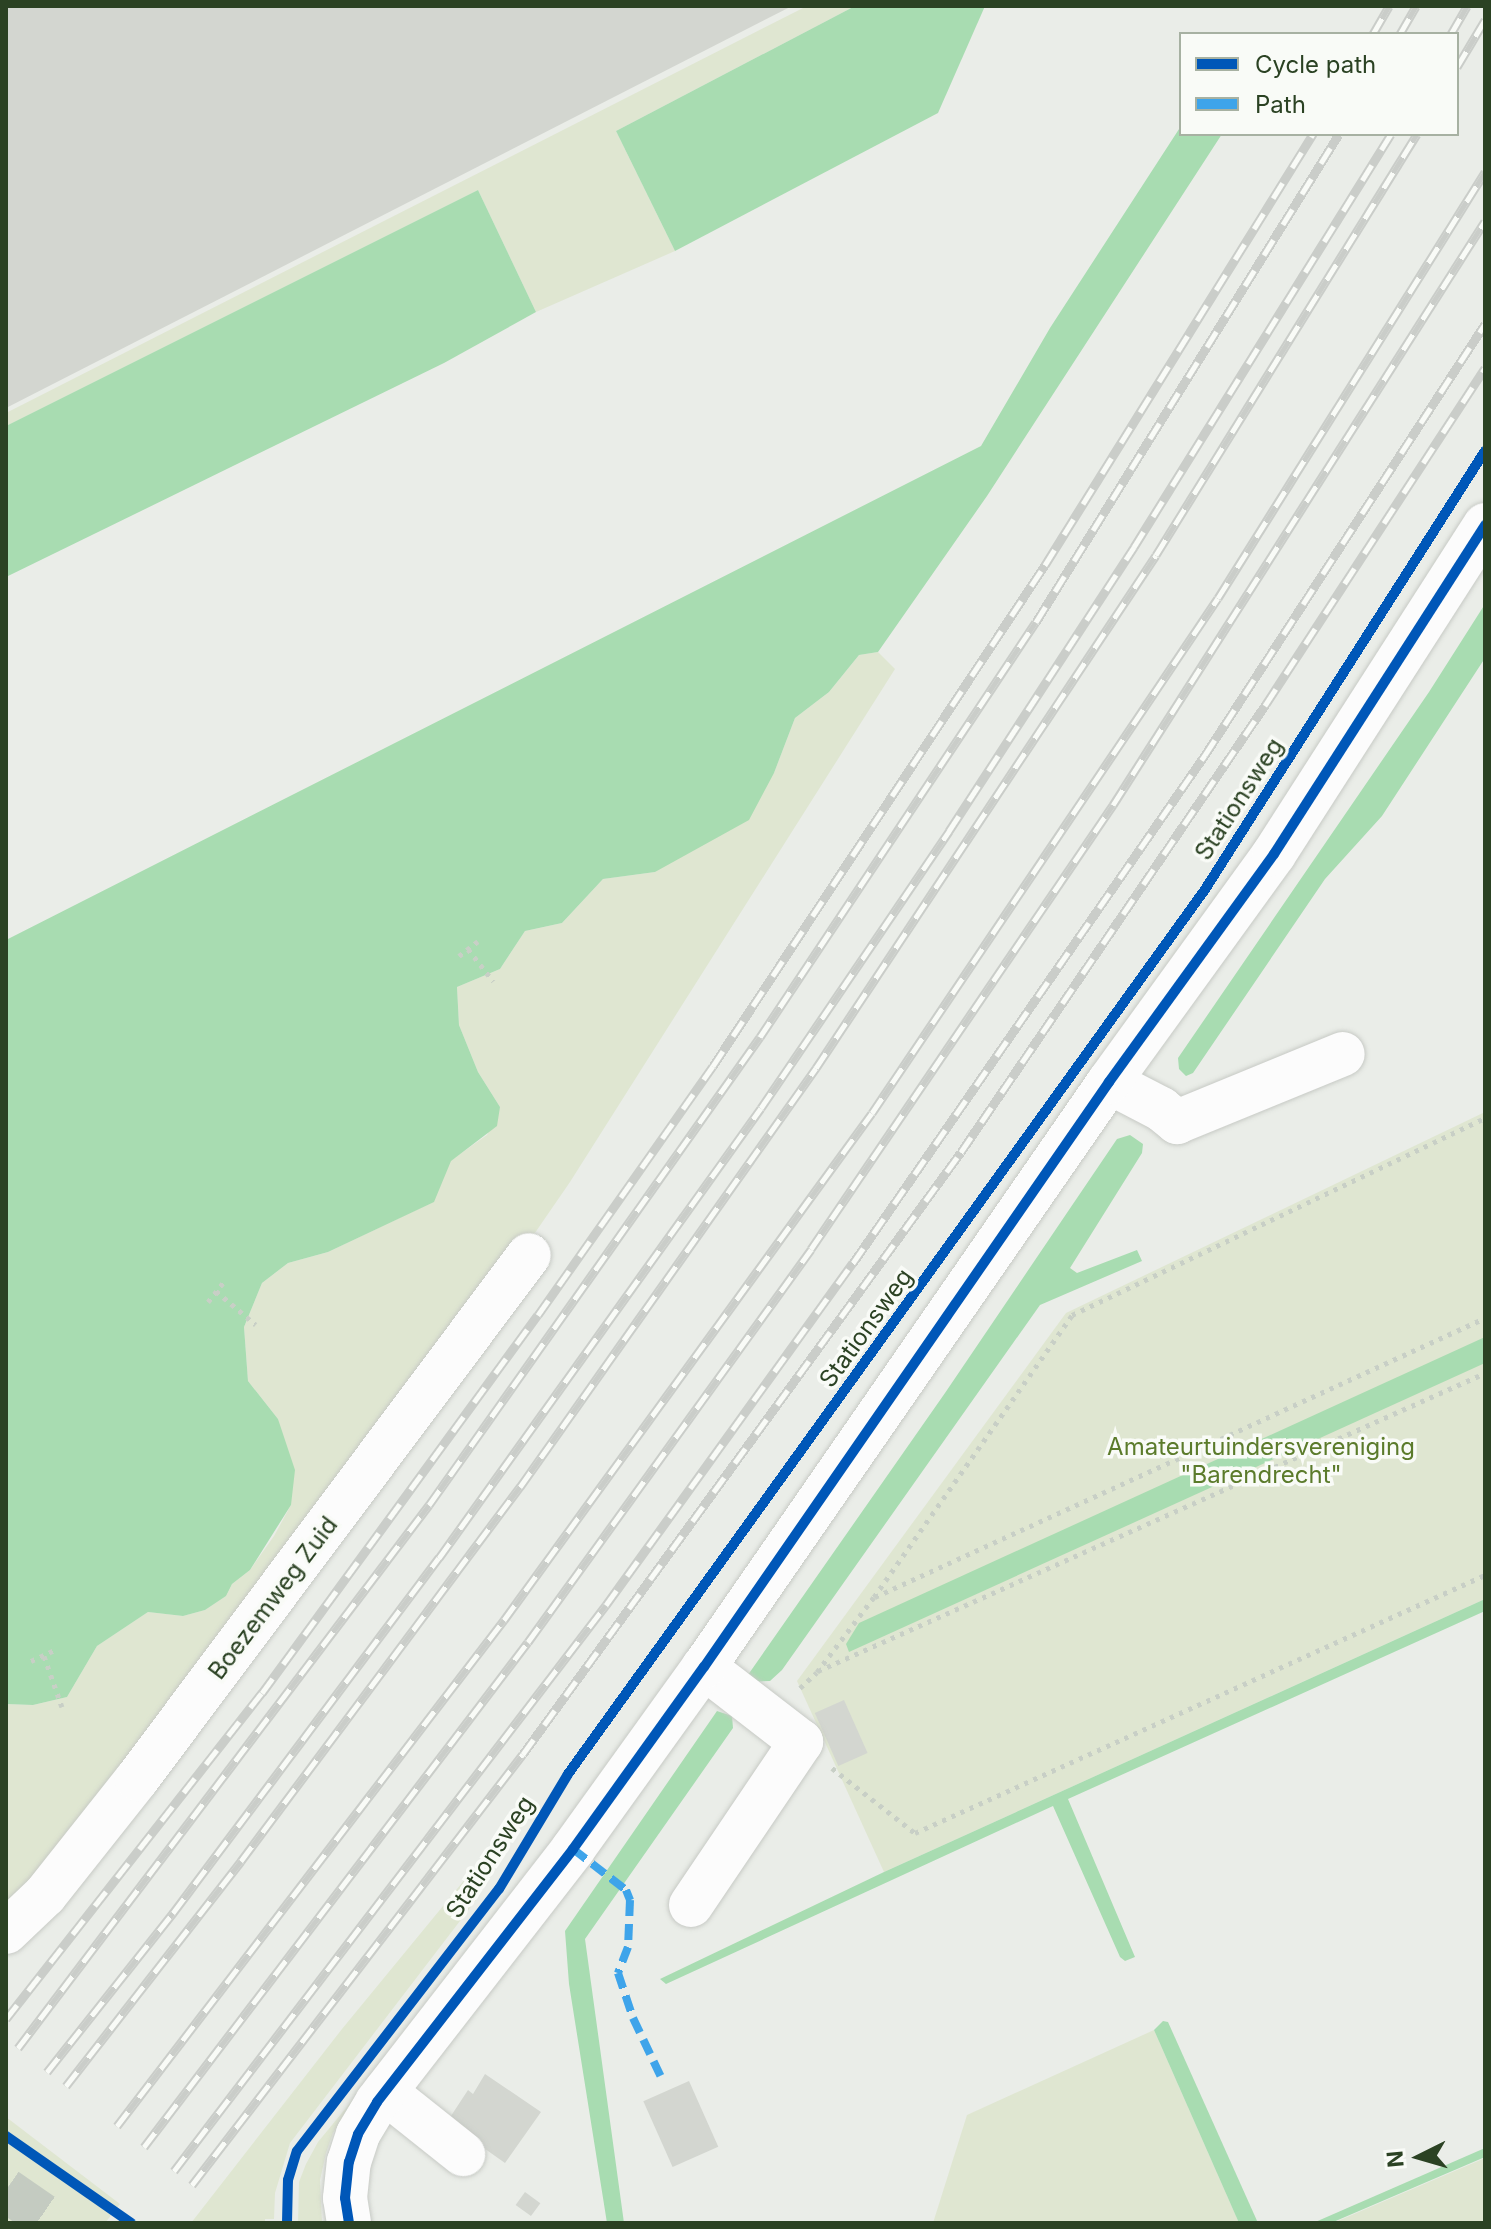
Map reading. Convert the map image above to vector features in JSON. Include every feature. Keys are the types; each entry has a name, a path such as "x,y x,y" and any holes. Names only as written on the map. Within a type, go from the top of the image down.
{"street":[{"path":"349,2223 345,2198 349,2162 358,2134 385,2092 573,1849 704,1667 1109,1082 1274,854 1485,525"},
{"path":"1109,1082 1161,1109 1177,1122 1343,1054"},
{"name":"Boezemweg Zuid","path":"6,1932 45,1895 137,1779 529,1255"},
{"path":"691,1905 785,1729 704,1667"},
{"path":"385,2092 463,2154"}],"path":[{"path":"459,956 478,941"},
{"path":"468,949 493,981"},
{"path":"1485,1118 1072,1315 874,1597 817,1672 785,1729 915,1833 1485,1575"},
{"path":"208,1302 225,1280"},
{"path":"216,1291 256,1325"},
{"path":"874,1597 1485,1318"},
{"path":"817,1672 1485,1373"},
{"path":"31,1661 55,1650"},
{"path":"44,1656 62,1707"}],"green space":[{"path":"807,6 855,6 616,131 675,251 536,312 478,190 6,426 6,413"},
{"path":"878,652 895,669 570,1182 273,1613 6,1932 6,1704 33,1705 67,1697 97,1646 148,1612 183,1616 205,1610 226,1596 232,1584 250,1570 274,1536 291,1505 278,1419 248,1381 244,1327 262,1283 288,1263 328,1252 433,1202 450,1161 487,1135 500,1107 478,1072 459,1025 457,987 500,969 525,931 562,923 603,879 655,872 774,773 795,718 829,692 859,655"},
{"name":"Amateurtuindersvereniging \"Barendrecht\"","path":"1485,1112 1485,1599 884,1872 797,1681 1066,1313"},
{"path":"480,1861 476,1900 290,2143 275,2193 274,2219 265,2219 265,2223 191,2223 342,2029"},
{"path":"1154,2030 1239,2223 933,2223 967,2115"},
{"path":"365,2085 333,2133 326,2153 320,2180 322,2223 298,2223 299,2182 306,2164 318,2142"},
{"path":"6,2117 120,2204 105,2223 6,2223"},
{"path":"1485,2158 1485,2223 1333,2223"}],"shaded area":[{"path":"855,6 985,6 938,113 675,251 616,131"},
{"path":"1179,129 1179,136 1221,136 987,496 878,652 859,655 829,692 795,718 774,773 749,820 655,872 603,879 562,923 525,931 500,969 457,987 459,1025 478,1072 500,1107 497,1126 451,1161 434,1202 328,1252 288,1263 262,1283 244,1327 248,1381 278,1419 295,1470 291,1505 250,1570 232,1584 226,1596 205,1610 183,1616 148,1612 97,1646 67,1697 33,1705 6,1704 6,940 981,446 1050,328"},
{"path":"478,190 536,312 444,363 6,577 6,426"},
{"path":"1485,604 1485,658 1382,816 1325,879 1193,1073 1186,1076 1179,1069 1178,1058 1429,692"},
{"path":"1130,1135 1143,1144 1142,1153 1070,1268 1077,1273 1137,1250 1142,1261 1040,1305 782,1670 770,1681 743,1682 945,1393 1117,1139"},
{"path":"1485,1337 1485,1363 849,1652 846,1644 859,1623"},
{"path":"1485,1599 1485,1611 1068,1799 1135,1957 1125,1961 1120,1957 1053,1806 666,1984 660,1979 884,1872"},
{"path":"717,1711 732,1716 733,1728 585,1939 624,2223 607,2223 569,1984 565,1931"},
{"path":"1163,2021 1168,2022 1258,2223 1239,2223 1154,2030"},
{"path":"1485,2148 1485,2157 1331,2223 1313,2223"}],"building":[{"path":"6,6 792,6 6,408"},
{"path":"844,1700 868,1753 838,1766 815,1713"},
{"path":"485,2074 541,2112 505,2163 447,2122 468,2090 473,2094"},
{"path":"689,2081 718,2147 673,2167 643,2101"},
{"path":"525,2192 540,2203 531,2216 516,2205"}],"tunnel":[{"path":"6,2190 54,2223"}],"railway":[{"path":"1374,32 1389,6"},
{"path":"1401,32 1416,6"},
{"path":"1452,32 1467,6"},
{"path":"1459,64 1485,20"},
{"path":"6,2019 262,1693 538,1315 713,1066 1045,565 1312,136"},
{"path":"18,2048 429,1505 760,1037 1036,622 1338,136"},
{"path":"47,2072 173,1913 439,1558 761,1108 949,831 1134,547 1390,136"},
{"path":"66,2086 241,1861 520,1487 816,1068 1156,555 1416,136"},
{"path":"117,2126 504,1620 872,1113 1218,598 1485,172"},
{"path":"144,2147 528,1642 811,1249 1113,805 1485,221"},
{"path":"174,2171 606,1605 853,1263 1205,755 1485,324"},
{"path":"192,2185 523,1754 961,1152 1266,704 1485,368"}],"marked path":[{"path":"573,1849 626,1890 630,1900 628,1947 618,1973 633,2018 661,2077"}],"cycle path":[{"name":"Stationsweg","path":"287,2223 288,2180 297,2151 499,1889 568,1774 1204,891 1485,451"},
{"path":"349,2223 345,2198 349,2162 358,2134 377,2102 573,1849 704,1667 1109,1082 1274,854 1485,525"},
{"path":"6,2136 131,2223"}]}
